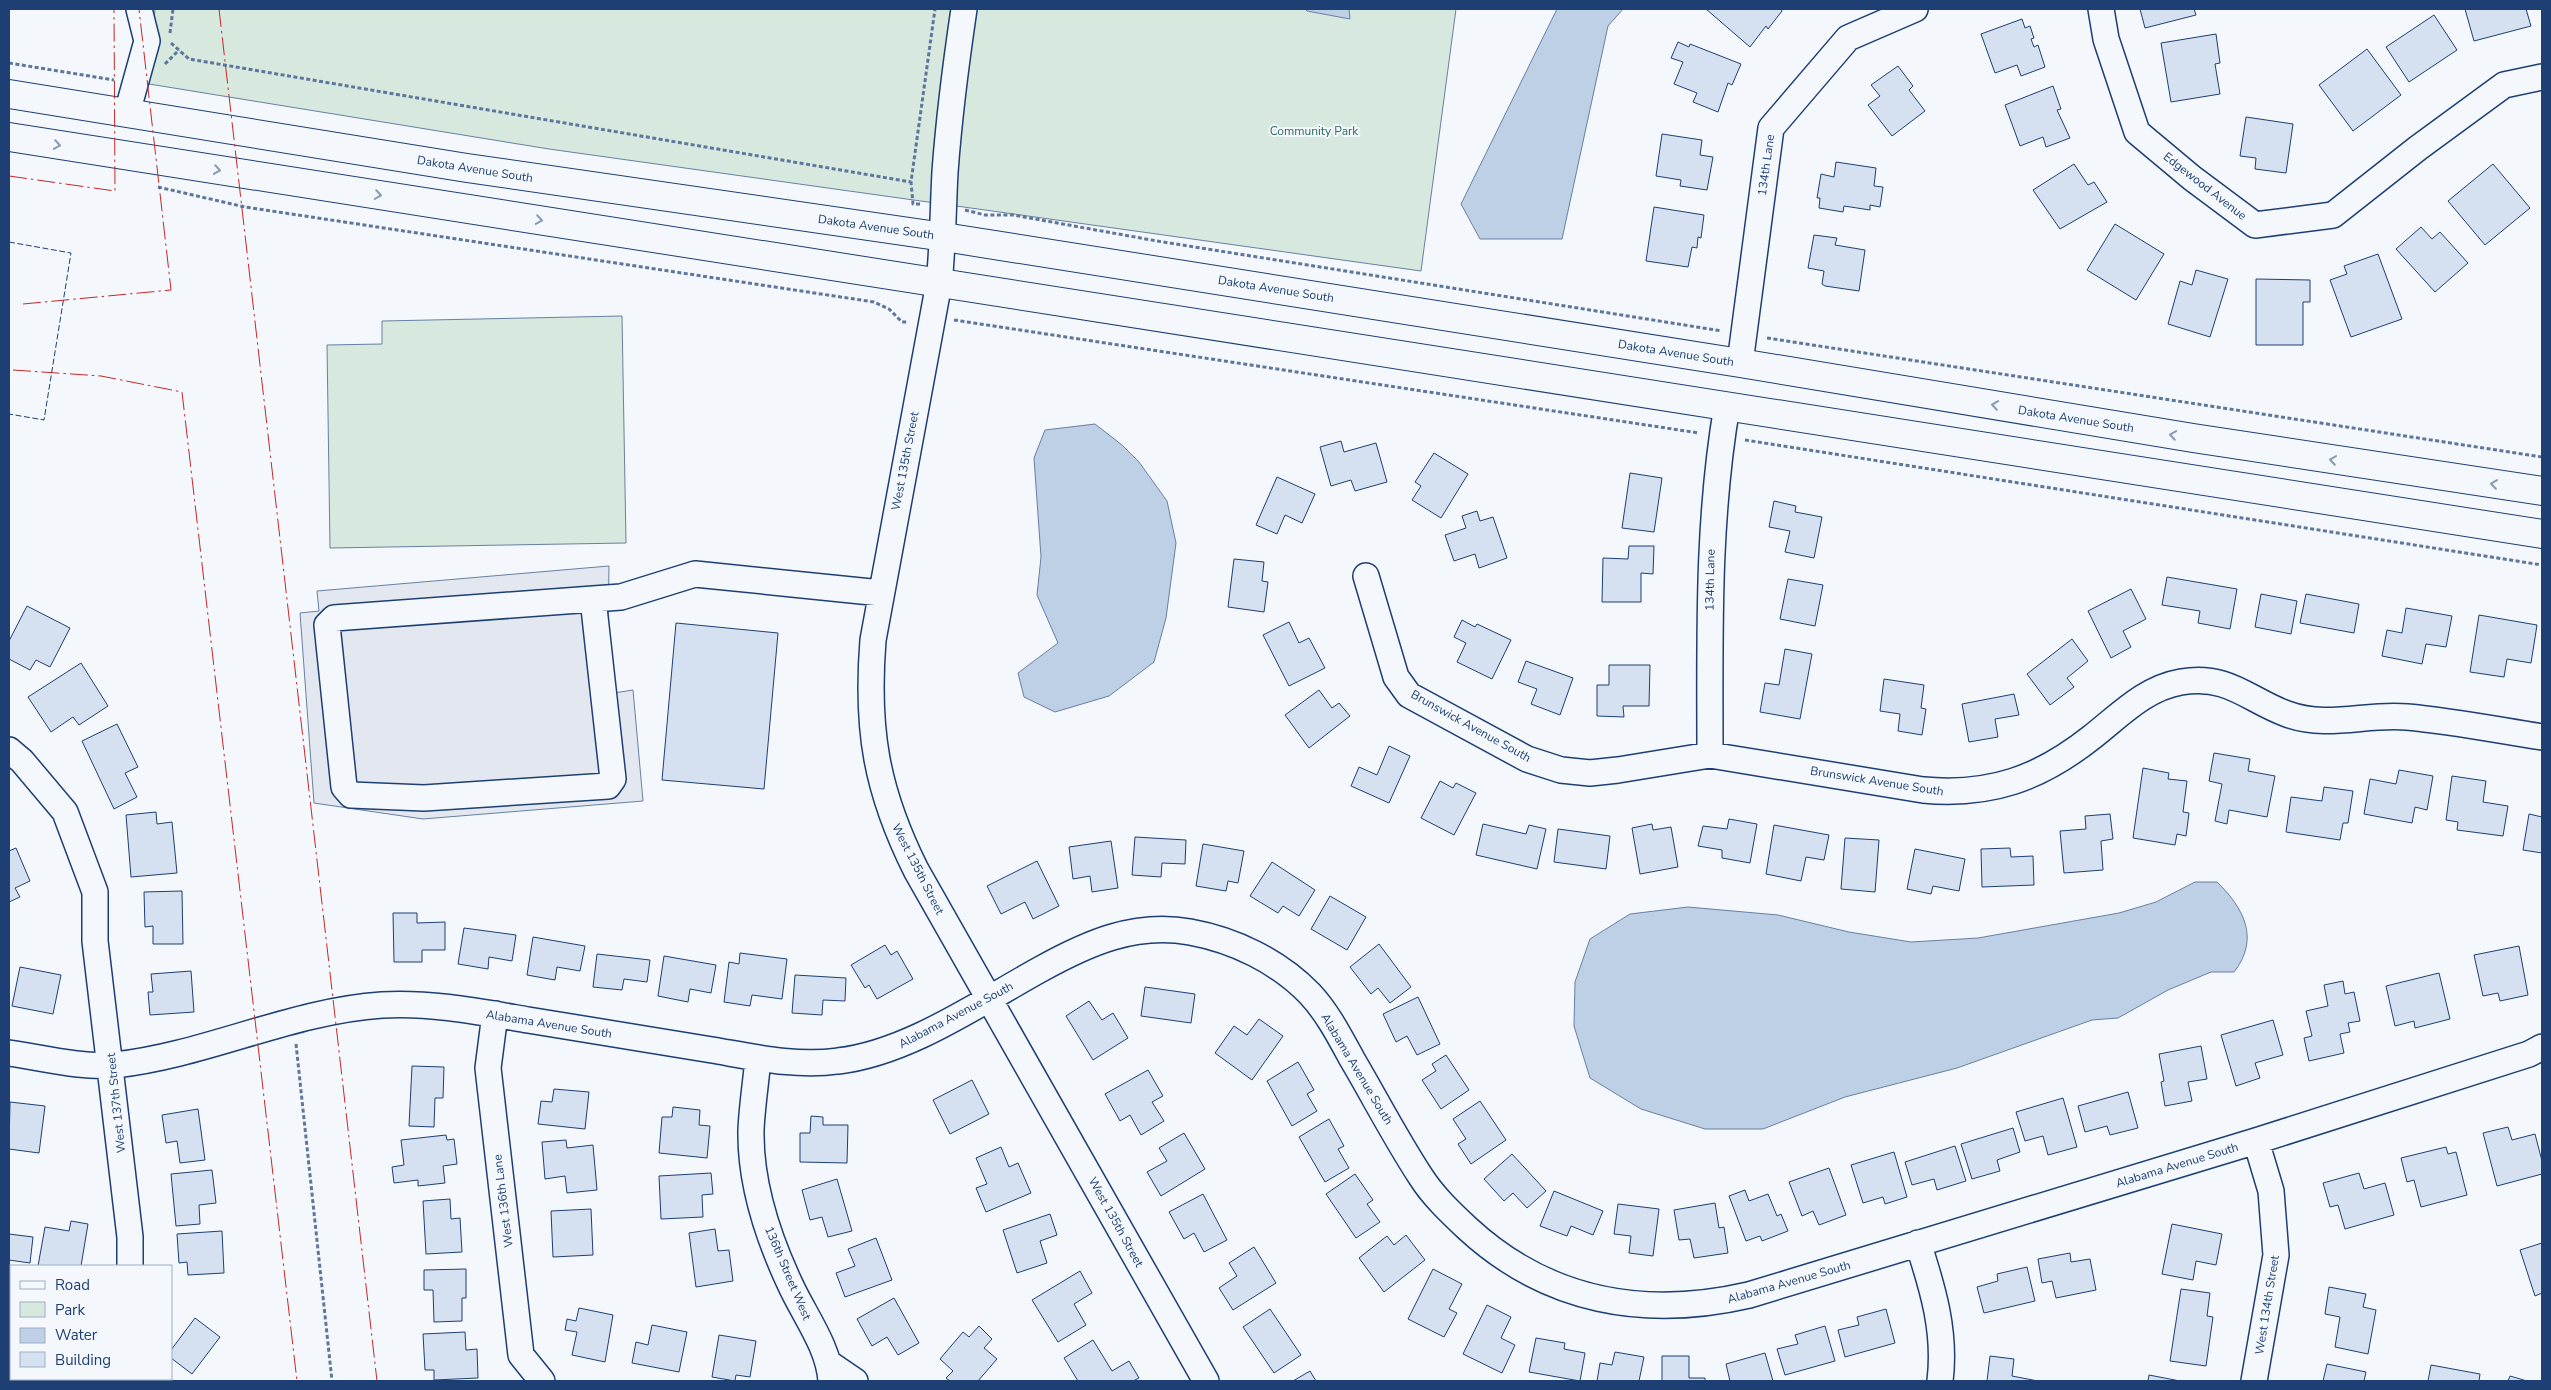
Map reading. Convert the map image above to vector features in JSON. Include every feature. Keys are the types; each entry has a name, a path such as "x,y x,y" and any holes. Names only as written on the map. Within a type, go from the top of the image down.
{"main road":[{"name":"Dakota Avenue South","path":"9,94 476,169 944,237 1740,363 2193,438 2542,491"},
{"path":"9,137 2542,534"}],"street":[{"path":"127,113 147,41 138,9"},
{"name":"West 135th Street","path":"964,9 952,89 944,205 944,237 939,283 881,593 870,676 873,742 879,775 900,838 1206,1381"},
{"name":"134th Lane","path":"1740,363 1771,128 1848,38 1915,9"},
{"name":"Edgewood Avenue","path":"2101,9 2106,39 2136,132 2192,178 2255,225 2333,214 2504,85 2542,77"},
{"name":"134th Lane","path":"1710,756 1710,560 1722,436 1727,406"},
{"path":"593,599 613,779 608,786 424,798 351,795 344,787 327,625 334,618 593,599 621,597 695,574 881,593"},
{"name":"Brunswick Avenue South","path":"1366,576 1396,677 1409,695 1527,758 1561,770 1590,772 1618,770 1710,756 1923,790 1955,793 1982,790 2042,770 2092,737 2127,707 2153,693 2180,682 2208,681 2232,686 2286,714 2316,722 2343,722 2375,716 2407,717 2542,737"},
{"name":"West 137th Street","path":"9,750 22,761 65,812 95,892 95,941 112,1065 130,1237 130,1265"},
{"name":"Alabama Avenue South","path":"9,1053 69,1062 112,1065 191,1050 291,1022 355,1008 386,1004 495,1014 758,1058 804,1063 834,1062 870,1056 902,1045 1082,947 1116,934 1150,930 1188,932 1224,941 1256,954 1285,972 1312,995 1336,1030 1424,1183 1455,1217 1483,1242 1517,1267 1548,1283 1589,1296 1633,1306 1673,1307 1713,1303 1749,1295 1918,1242 2256,1141 2529,1054 2542,1047"},
{"name":"West 136th Lane","path":"495,1014 488,1068 521,1355 542,1381"},
{"name":"136th Street West","path":"758,1058 751,1131 754,1167 770,1237 830,1373 855,1381"},
{"name":"West 134th Street","path":"2254,1381 2276,1255 2271,1191 2256,1141"},
{"path":"1918,1242 1936,1298 1942,1334 1940,1381"}],"path":[{"path":"173,9 169,42 189,59 910,182"},
{"path":"935,9 910,182 913,204 944,205 985,216 1013,215 1167,243 2542,458"},
{"path":"9,62 144,86 179,50"},
{"path":"156,187 245,207 874,302 888,309 902,322 965,320 1341,381 1722,436 2542,565"},
{"path":"291,1022 298,1050 332,1381"}],"green space":[{"name":"Community Park","path":"155,9 1456,9 1421,271 549,149 149,84"},
{"path":"622,316 626,543 330,548 327,345 382,344 382,321"}],"shaded area":[{"path":"609,566 608,625 614,693 633,690 643,801 423,819 314,803 300,613 319,611 317,591"}],"water":[{"path":"1305,9 1349,9 1350,19 1307,11"},
{"path":"1557,9 1623,9 1608,26 1562,239 1480,239 1461,204"},
{"path":"1095,424 1122,445 1139,462 1167,501 1176,543 1166,618 1154,662 1109,696 1055,712 1024,697 1018,673 1058,643 1037,595 1041,557 1034,458 1045,430"},
{"path":"2195,882 2217,882 2235,902 2241,913 2247,936 2246,948 2242,960 2234,972 2211,972 2168,990 2118,1018 2092,1020 1957,1068 1845,1097 1763,1129 1705,1129 1641,1109 1590,1078 1574,1026 1575,982 1590,939 1630,914 1688,907 1778,915 1849,932 1911,942 1978,938 2119,913 2156,902"}],"building":[{"path":"1706,9 1781,9 1782,11 1768,29 1766,26 1750,47"},
{"path":"2140,9 2194,9 2196,15 2145,28"},
{"path":"2465,9 2526,9 2531,26 2474,41"},
{"path":"2434,15 2457,50 2409,82 2386,47"},
{"path":"2022,19 2025,28 2030,26 2034,38 2031,39 2034,47 2038,45 2045,67 2021,76 2017,65 1995,73 1981,34"},
{"path":"2216,34 2220,63 2215,64 2220,94 2171,102 2161,43"},
{"path":"1678,42 1689,47 1690,44 1741,64 1732,85 1728,83 1718,112 1693,102 1697,93 1674,84 1683,62 1671,58"},
{"path":"2367,49 2401,95 2353,131 2319,85"},
{"path":"1898,66 1913,86 1909,90 1925,111 1892,136 1868,105 1880,96 1871,85"},
{"path":"2053,86 2061,109 2057,110 2070,138 2046,147 2043,137 2020,146 2005,105"},
{"path":"2246,117 2293,124 2286,173 2255,169 2256,158 2240,156"},
{"path":"1662,134 1702,140 1700,155 1713,157 1707,190 1680,186 1681,180 1656,176"},
{"path":"1836,162 1876,168 1874,186 1883,187 1880,207 1870,205 1870,210 1844,206 1843,212 1819,208 1820,198 1817,198 1821,174 1834,177"},
{"path":"2074,164 2088,185 2094,182 2107,202 2060,229 2033,190"},
{"path":"2493,164 2530,208 2485,245 2448,201"},
{"path":"1654,207 1704,215 1701,238 1698,237 1697,248 1692,247 1688,267 1646,261"},
{"path":"2115,224 2164,254 2136,300 2087,270"},
{"path":"2421,227 2432,239 2440,232 2468,263 2435,292 2396,249"},
{"path":"1814,235 1837,238 1835,245 1865,250 1859,291 1825,286 1822,284 1824,271 1808,268"},
{"path":"2378,254 2402,319 2351,337 2330,280 2347,274 2344,266"},
{"path":"2196,270 2228,279 2210,337 2168,324 2180,281 2192,285"},
{"path":"2256,279 2310,280 2310,302 2303,302 2303,345 2256,345"},
{"path":"1341,441 1344,452 1376,443 1387,482 1355,491 1351,480 1331,486 1320,447"},
{"path":"1434,453 1468,474 1441,518 1412,500 1421,486 1415,482"},
{"path":"1630,473 1662,478 1654,532 1622,528"},
{"path":"1277,477 1315,494 1302,523 1285,515 1277,534 1256,525"},
{"path":"1774,501 1796,506 1795,512 1822,517 1814,558 1785,552 1790,531 1769,527"},
{"path":"1477,511 1480,521 1493,517 1507,558 1479,568 1475,554 1454,561 1445,535 1466,528 1462,516"},
{"path":"1629,546 1654,546 1653,574 1641,573 1641,602 1602,602 1603,558 1628,559"},
{"path":"1234,559 1264,562 1262,581 1268,582 1264,612 1228,607"},
{"path":"2167,577 2237,589 2230,629 2198,623 2200,611 2162,605"},
{"path":"1788,579 1823,585 1815,626 1780,619"},
{"path":"2131,589 2146,619 2123,631 2131,647 2111,658 2088,611"},
{"path":"2261,594 2297,601 2291,634 2255,627"},
{"path":"2306,594 2359,604 2354,633 2300,623"},
{"path":"27,606 70,628 50,667 36,660 30,670 9,659 9,641"},
{"path":"2406,608 2452,616 2446,647 2426,644 2422,664 2382,656 2387,630 2402,633"},
{"path":"2479,615 2537,625 2531,663 2507,659 2504,677 2470,672"},
{"path":"1462,620 1475,627 1477,624 1511,640 1492,679 1457,662 1466,643 1454,637"},
{"path":"1289,622 1299,643 1309,638 1325,668 1289,686 1263,635"},
{"path":"676,623 778,633 764,789 662,780"},
{"path":"2072,639 2088,661 2067,678 2074,687 2050,705 2027,674"},
{"path":"1785,649 1812,654 1800,719 1760,712 1765,683 1779,685"},
{"path":"1526,661 1573,678 1560,715 1531,704 1537,689 1518,682"},
{"path":"81,663 108,706 79,725 73,717 51,732 28,697"},
{"path":"1609,665 1650,665 1649,706 1623,706 1624,717 1597,716 1597,685 1609,685"},
{"path":"1884,679 1924,685 1921,708 1926,709 1922,735 1898,731 1900,714 1880,711"},
{"path":"1319,690 1332,708 1339,703 1350,716 1309,748 1285,715"},
{"path":"2014,694 2019,715 1995,719 1998,737 1969,742 1962,704"},
{"path":"117,724 138,767 125,773 137,797 114,809 82,741"},
{"path":"1389,746 1410,756 1389,803 1351,786 1359,767 1377,775"},
{"path":"2214,753 2250,759 2248,771 2275,776 2267,817 2229,810 2227,824 2215,821 2222,784 2209,781"},
{"path":"2143,768 2169,773 2168,779 2187,781 2183,812 2189,813 2186,836 2177,834 2175,845 2133,838"},
{"path":"2399,770 2433,776 2427,810 2415,807 2412,823 2364,814 2370,779 2396,784"},
{"path":"2452,776 2486,781 2483,802 2508,806 2503,836 2457,830 2458,822 2446,820"},
{"path":"1440,781 1453,788 1456,783 1476,793 1454,835 1421,818"},
{"path":"2324,787 2353,791 2348,823 2343,823 2340,840 2286,832 2291,797 2322,801"},
{"path":"156,812 157,824 172,822 177,873 131,877 126,815"},
{"path":"2110,814 2113,839 2101,841 2103,870 2064,873 2060,831 2086,829 2085,816"},
{"path":"2529,814 2542,817 2542,853 2523,850"},
{"path":"1729,819 1757,824 1750,863 1722,858 1722,850 1698,846 1703,826 1727,829"},
{"path":"1483,824 1526,834 1529,825 1546,829 1537,869 1476,855"},
{"path":"1652,824 1653,830 1671,827 1678,867 1640,874 1632,828"},
{"path":"1774,825 1829,835 1824,860 1806,857 1801,881 1766,874"},
{"path":"1558,829 1610,836 1606,869 1554,862"},
{"path":"1135,837 1186,840 1185,864 1162,863 1161,877 1132,875"},
{"path":"1845,838 1879,840 1875,892 1841,889"},
{"path":"1111,841 1118,888 1092,892 1090,876 1073,879 1069,847"},
{"path":"1203,844 1244,851 1238,883 1228,881 1226,891 1196,886"},
{"path":"16,848 30,881 15,888 20,897 9,902 9,851"},
{"path":"2010,848 2011,857 2033,856 2034,885 1982,887 1981,849"},
{"path":"1915,849 1965,859 1959,891 1933,886 1931,894 1907,889"},
{"path":"1037,861 1059,906 1033,919 1025,902 1001,914 987,886"},
{"path":"1272,862 1315,890 1299,916 1283,906 1278,913 1250,896"},
{"path":"182,891 183,944 153,944 153,926 145,927 144,892"},
{"path":"1330,896 1366,917 1347,950 1311,929"},
{"path":"393,913 417,913 417,923 445,922 445,950 422,950 422,962 394,962"},
{"path":"464,928 516,935 512,961 489,957 488,969 458,964"},
{"path":"533,937 585,946 580,971 557,967 555,980 527,975"},
{"path":"1379,944 1411,987 1390,1003 1378,988 1371,994 1350,967"},
{"path":"885,945 891,955 897,951 913,979 877,999 869,985 865,988 851,965"},
{"path":"2519,946 2528,995 2500,1001 2498,993 2483,996 2474,955"},
{"path":"740,953 787,959 782,999 752,995 750,1006 724,1002 729,962 739,964"},
{"path":"597,954 650,960 647,982 624,979 622,990 593,987"},
{"path":"664,956 716,965 711,993 690,989 688,1002 658,996"},
{"path":"20,967 61,975 53,1014 12,1006"},
{"path":"191,971 194,1012 150,1015 148,992 153,992 151,974"},
{"path":"2439,973 2450,1019 2415,1028 2414,1021 2395,1026 2386,986"},
{"path":"795,975 846,978 845,1001 823,1000 822,1015 792,1013"},
{"path":"2343,981 2345,994 2354,992 2360,1021 2348,1023 2350,1032 2340,1034 2344,1053 2309,1061 2304,1038 2312,1036 2306,1011 2328,1006 2324,985"},
{"path":"1145,987 1195,994 1191,1023 1141,1016"},
{"path":"1418,997 1440,1044 1417,1055 1407,1036 1396,1042 1383,1014"},
{"path":"1089,1001 1102,1020 1113,1013 1128,1038 1093,1060 1066,1016"},
{"path":"1259,1019 1283,1036 1252,1080 1215,1053 1234,1026 1247,1035"},
{"path":"2273,1020 2283,1055 2255,1063 2260,1078 2236,1086 2221,1035"},
{"path":"2201,1046 2207,1079 2188,1082 2192,1101 2165,1106 2161,1082 2164,1081 2159,1054"},
{"path":"1446,1055 1469,1090 1441,1109 1422,1080 1436,1071 1432,1064"},
{"path":"1298,1062 1314,1090 1307,1094 1317,1111 1292,1126 1267,1081"},
{"path":"412,1066 444,1067 443,1098 435,1098 434,1127 409,1126"},
{"path":"1148,1070 1163,1096 1152,1102 1164,1121 1141,1135 1130,1115 1120,1121 1105,1094"},
{"path":"972,1080 989,1114 950,1134 933,1100"},
{"path":"554,1089 589,1092 585,1129 538,1124 541,1101 552,1102"},
{"path":"2128,1092 2138,1128 2110,1135 2107,1126 2085,1132 2078,1106"},
{"path":"2063,1098 2077,1147 2048,1155 2043,1136 2025,1141 2016,1112"},
{"path":"1480,1101 1506,1140 1471,1164 1458,1144 1466,1139 1453,1119"},
{"path":"10,1102 45,1106 39,1153 9,1149"},
{"path":"673,1107 700,1110 699,1125 710,1126 707,1158 659,1153 662,1117 672,1117"},
{"path":"198,1109 205,1160 180,1163 177,1141 166,1143 162,1115"},
{"path":"811,1116 823,1117 823,1125 848,1125 847,1163 800,1162 800,1133 810,1133"},
{"path":"1329,1119 1344,1146 1338,1149 1349,1168 1325,1182 1299,1137"},
{"path":"2508,1127 2512,1140 2535,1134 2542,1161 2542,1174 2497,1186 2483,1133"},
{"path":"2013,1128 2020,1152 1997,1160 2000,1171 1972,1179 1961,1144"},
{"path":"1184,1133 1205,1169 1161,1196 1147,1172 1167,1161 1159,1148"},
{"path":"446,1135 447,1140 454,1139 457,1164 443,1166 445,1183 418,1186 418,1180 394,1183 392,1167 404,1165 401,1140"},
{"path":"566,1140 567,1148 593,1145 597,1190 567,1193 565,1176 545,1179 542,1142"},
{"path":"1955,1146 1966,1181 1937,1190 1934,1179 1912,1185 1905,1162"},
{"path":"1001,1147 1009,1167 1018,1163 1031,1193 986,1212 976,1188 987,1184 976,1158"},
{"path":"2446,1147 2448,1154 2456,1152 2467,1195 2421,1207 2414,1180 2407,1182 2401,1158"},
{"path":"1894,1152 1907,1197 1885,1204 1883,1197 1863,1203 1851,1165"},
{"path":"1512,1154 1546,1191 1527,1208 1513,1193 1504,1201 1484,1179"},
{"path":"1829,1168 1846,1215 1819,1225 1813,1211 1802,1216 1789,1182"},
{"path":"212,1170 216,1203 199,1205 200,1224 176,1226 171,1174"},
{"path":"711,1173 713,1194 702,1195 703,1217 661,1219 659,1176"},
{"path":"2359,1173 2364,1189 2385,1183 2394,1215 2345,1229 2338,1205 2330,1207 2323,1183"},
{"path":"1355,1174 1373,1200 1367,1204 1380,1222 1356,1238 1326,1194"},
{"path":"837,1179 852,1231 828,1237 822,1217 810,1220 802,1190"},
{"path":"1745,1190 1749,1201 1768,1194 1777,1216 1781,1214 1788,1231 1762,1241 1760,1236 1746,1241 1729,1196"},
{"path":"1554,1191 1603,1211 1593,1235 1571,1226 1567,1236 1540,1226"},
{"path":"1203,1194 1227,1240 1204,1252 1194,1233 1184,1239 1169,1212"},
{"path":"450,1199 451,1219 460,1218 462,1252 426,1254 423,1201"},
{"path":"1715,1203 1719,1228 1724,1227 1728,1253 1694,1258 1690,1239 1679,1240 1674,1210"},
{"path":"1618,1204 1659,1209 1653,1256 1629,1253 1631,1236 1614,1234"},
{"path":"591,1209 593,1255 553,1257 551,1211"},
{"path":"1050,1214 1057,1235 1040,1241 1047,1263 1017,1273 1003,1230"},
{"path":"71,1221 88,1224 81,1265 38,1265 45,1227 69,1231"},
{"path":"2172,1224 2222,1234 2216,1265 2196,1261 2193,1280 2162,1274"},
{"path":"715,1229 718,1251 729,1250 733,1281 696,1287 689,1233"},
{"path":"222,1231 224,1273 188,1275 187,1262 179,1263 177,1234"},
{"path":"9,1234 33,1237 30,1263 9,1260"},
{"path":"1406,1235 1425,1260 1384,1292 1359,1258 1387,1236 1394,1245"},
{"path":"876,1238 892,1280 845,1297 836,1273 855,1266 848,1249"},
{"path":"2542,1243 2542,1293 2535,1296 2520,1250"},
{"path":"1254,1247 1276,1283 1233,1310 1219,1288 1237,1276 1229,1263"},
{"path":"2070,1253 2071,1262 2090,1259 2096,1290 2056,1298 2052,1281 2042,1283 2038,1259"},
{"path":"2027,1267 2035,1301 1984,1313 1977,1287 1998,1281 1997,1274"},
{"path":"466,1269 466,1298 462,1298 462,1321 434,1322 433,1290 424,1290 424,1270"},
{"path":"1433,1269 1462,1284 1449,1309 1457,1313 1444,1337 1408,1319"},
{"path":"1080,1271 1092,1293 1074,1304 1086,1325 1058,1342 1032,1300"},
{"path":"2329,1287 2366,1294 2363,1307 2376,1310 2368,1354 2335,1347 2340,1317 2325,1314"},
{"path":"2181,1289 2210,1293 2207,1316 2213,1317 2206,1366 2170,1361"},
{"path":"894,1298 919,1343 898,1355 887,1337 872,1346 857,1319"},
{"path":"1487,1305 1511,1317 1501,1338 1515,1345 1502,1373 1463,1354"},
{"path":"579,1308 613,1315 605,1362 572,1355 577,1332 565,1330 567,1319 576,1321"},
{"path":"1270,1309 1301,1355 1274,1373 1243,1327"},
{"path":"1886,1309 1895,1343 1845,1357 1838,1330 1859,1325 1857,1317"},
{"path":"195,1318 220,1337 192,1374 172,1359 172,1349"},
{"path":"652,1325 687,1332 679,1372 632,1363 636,1342 648,1345"},
{"path":"979,1326 992,1339 984,1348 997,1359 978,1381 950,1381 946,1378 953,1371 940,1359 963,1332 969,1337"},
{"path":"1825,1326 1835,1361 1785,1375 1777,1349 1798,1344 1795,1335"},
{"path":"465,1332 466,1350 477,1349 478,1378 434,1380 434,1370 425,1370 423,1334"},
{"path":"719,1335 756,1341 750,1377 736,1375 735,1381 712,1377"},
{"path":"1536,1338 1565,1343 1564,1349 1585,1353 1580,1381 1529,1372"},
{"path":"1093,1340 1112,1371 1129,1361 1139,1378 1133,1381 1078,1381 1064,1358"},
{"path":"1615,1352 1644,1357 1639,1381 1597,1381 1600,1363 1612,1365"},
{"path":"1765,1353 1773,1381 1730,1381 1726,1364"},
{"path":"1662,1356 1689,1356 1689,1378 1705,1378 1705,1381 1662,1381"},
{"path":"1990,1356 2014,1359 2012,1376 2038,1381 1987,1381"},
{"path":"2327,1364 2366,1372 2364,1381 2323,1381"},
{"path":"2431,1365 2480,1374 2479,1381 2428,1381"},
{"path":"1310,1371 1316,1381 1293,1381"},
{"path":"2149,1375 2180,1381 2148,1381"},
{"path":"2510,1376 2527,1381 2508,1381"},
{"path":"36,1380 72,1380 72,1381"},
{"path":"138,1380 138,1381 95,1381"}],"fence":[{"path":"9,242 71,253 44,420 9,414"}],"power":[{"path":"9,176 115,191 114,9"},
{"path":"23,304 171,290 139,9"},
{"path":"219,9 377,1381"},
{"path":"13,370 101,376 182,392 297,1381"}]}
